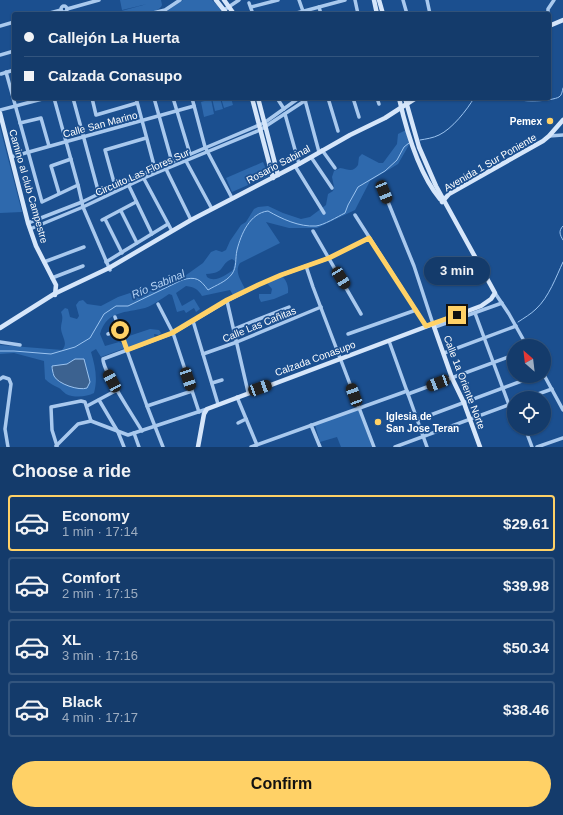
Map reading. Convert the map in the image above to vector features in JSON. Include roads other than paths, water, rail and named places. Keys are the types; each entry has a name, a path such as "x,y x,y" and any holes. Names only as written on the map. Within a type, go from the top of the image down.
{"street":[{"path":"54,12 61,10 63,6 67,8 99,0"},
{"path":"157,12 165,10 180,0"},
{"path":"216,0 226,12 229,7 239,0"},
{"path":"224,0 233,12"},
{"path":"252,12 250,5 278,0"},
{"path":"300,0 303,12"},
{"path":"306,12 345,0"},
{"path":"355,0 358,12"},
{"path":"374,0 377,12"},
{"path":"379,0 382,12"},
{"path":"403,0 406,12"},
{"path":"427,0 429,12"},
{"path":"548,12 548,9 554,0"},
{"path":"319,7 320,12"},
{"path":"551,26 563,20"},
{"path":"0,26 12,23"},
{"path":"0,55 12,52"},
{"path":"1,74 12,70"},
{"path":"6,72 12,87"},
{"path":"15,100 42,202 78,185"},
{"path":"0,112 38,100"},
{"path":"55,100 83,207 110,269"},
{"path":"74,100 99,194"},
{"path":"92,100 96,114 137,104"},
{"path":"136,100 155,169"},
{"path":"155,100 172,162"},
{"path":"174,100 190,154"},
{"path":"192,100 205,147 232,198"},
{"path":"253,100 273,178"},
{"path":"259,100 278,175"},
{"path":"278,100 284,109"},
{"name":"Circuito Las Flores Sur","path":"28,223 82,202 115,186 166,169 208,152 260,128 296,100"},
{"path":"265,125 306,100"},
{"path":"307,100 321,151 335,168"},
{"path":"329,100 338,131"},
{"path":"354,100 359,117"},
{"path":"378,100 379,104"},
{"path":"399,100 401,108 435,193 446,206 495,293 523,339"},
{"path":"405,100 411,131"},
{"name":"Rosario Sabinal","path":"0,328 54,295 110,269 191,220 273,178 413,100"},
{"name":"Calle San Marino","path":"11,157 177,112 194,106"},
{"name":"Camino al club Campestre","path":"0,112 28,223 36,246 56,285"},
{"path":"285,114 297,165 324,213"},
{"path":"20,123 41,118 49,146"},
{"name":"Avenida 1 Sur Poniente","path":"442,201 449,194 543,141 563,120"},
{"path":"172,231 143,176 155,169 205,147 260,128"},
{"path":"549,136 563,134"},
{"path":"115,186 105,150 146,138"},
{"path":"311,157 332,188"},
{"path":"59,193 51,166 71,159"},
{"path":"186,161 212,209"},
{"path":"166,169 191,220"},
{"name":"Circuito Las Flores Sur","path":"30,229 129,186 143,176"},
{"path":"129,186 152,234"},
{"path":"384,192 414,266 434,325 502,304"},
{"path":"122,253 104,219 136,202"},
{"path":"120,210 137,243"},
{"path":"355,215 426,326"},
{"path":"106,262 168,224"},
{"path":"313,231 361,314"},
{"path":"142,431 117,390 103,359 172,333 227,300 258,285 329,258 369,238"},
{"path":"44,262 84,247"},
{"path":"52,278 83,266"},
{"path":"306,266 374,447"},
{"path":"54,295 56,285 64,290"},
{"name":"Calzada Conasupo","path":"91,421 128,435 142,431 199,412 248,392 341,359 426,326 434,325 481,306 491,299 495,293"},
{"path":"227,300 248,392"},
{"path":"158,304 172,333 199,412"},
{"path":"234,329 289,307"},
{"name":"Calle Las Cañitas","path":"203,354 237,342 321,307"},
{"path":"348,334 416,310"},
{"path":"475,313 507,399"},
{"path":"115,317 163,447"},
{"path":"193,321 218,404"},
{"name":"Calle 1a Oriente Norte","path":"434,325 452,378 464,402 480,447"},
{"path":"444,353 516,326"},
{"path":"108,334 120,330"},
{"path":"389,341 427,447"},
{"path":"0,342 20,345"},
{"path":"251,447 359,407 408,393 507,358"},
{"path":"0,379 3,377 9,379 11,384 5,429 8,447"},
{"path":"212,383 222,380"},
{"path":"417,420 516,383"},
{"path":"549,383 563,410"},
{"path":"546,391 552,389"},
{"path":"56,446 52,430 51,407 81,401 86,404 99,400 117,390"},
{"path":"147,406 192,391"},
{"path":"237,397 256,445"},
{"path":"99,400 118,432 124,447"},
{"path":"56,446 78,424 91,421 86,404"},
{"path":"395,447 507,406"},
{"path":"198,447 204,414 207,409"},
{"path":"238,423 246,419"},
{"path":"311,425 320,447"},
{"path":"134,433 139,447"},
{"path":"528,435 532,447"},
{"path":"538,447 563,438"},
{"path":"266,442 268,447"}],"waterway":[{"name":"Río Sabinal","path":"551,100 560,96 563,88"},
{"name":"Río Sabinal","path":"420,140 437,136 444,132 454,124 473,100"},
{"name":"Río Sabinal","path":"518,100 550,100"},
{"name":"Río Sabinal","path":"0,351 51,354 75,347 90,338 104,314 116,306 128,306 182,280 191,278 197,279 203,283 208,290 224,281 232,274 235,269 237,250 241,237 247,225 256,216 268,211 285,220 297,224 316,226 327,223 345,213 358,187 385,171 397,160 404,147 409,143"},
{"path":"563,226 560,230 563,240"},
{"path":"518,322 534,311 545,299 563,262"}],"place":[{"name":"Pemex","path":"550,121"},
{"name":"Iglesia de San Jose Teran","path":"378,422"}]}
